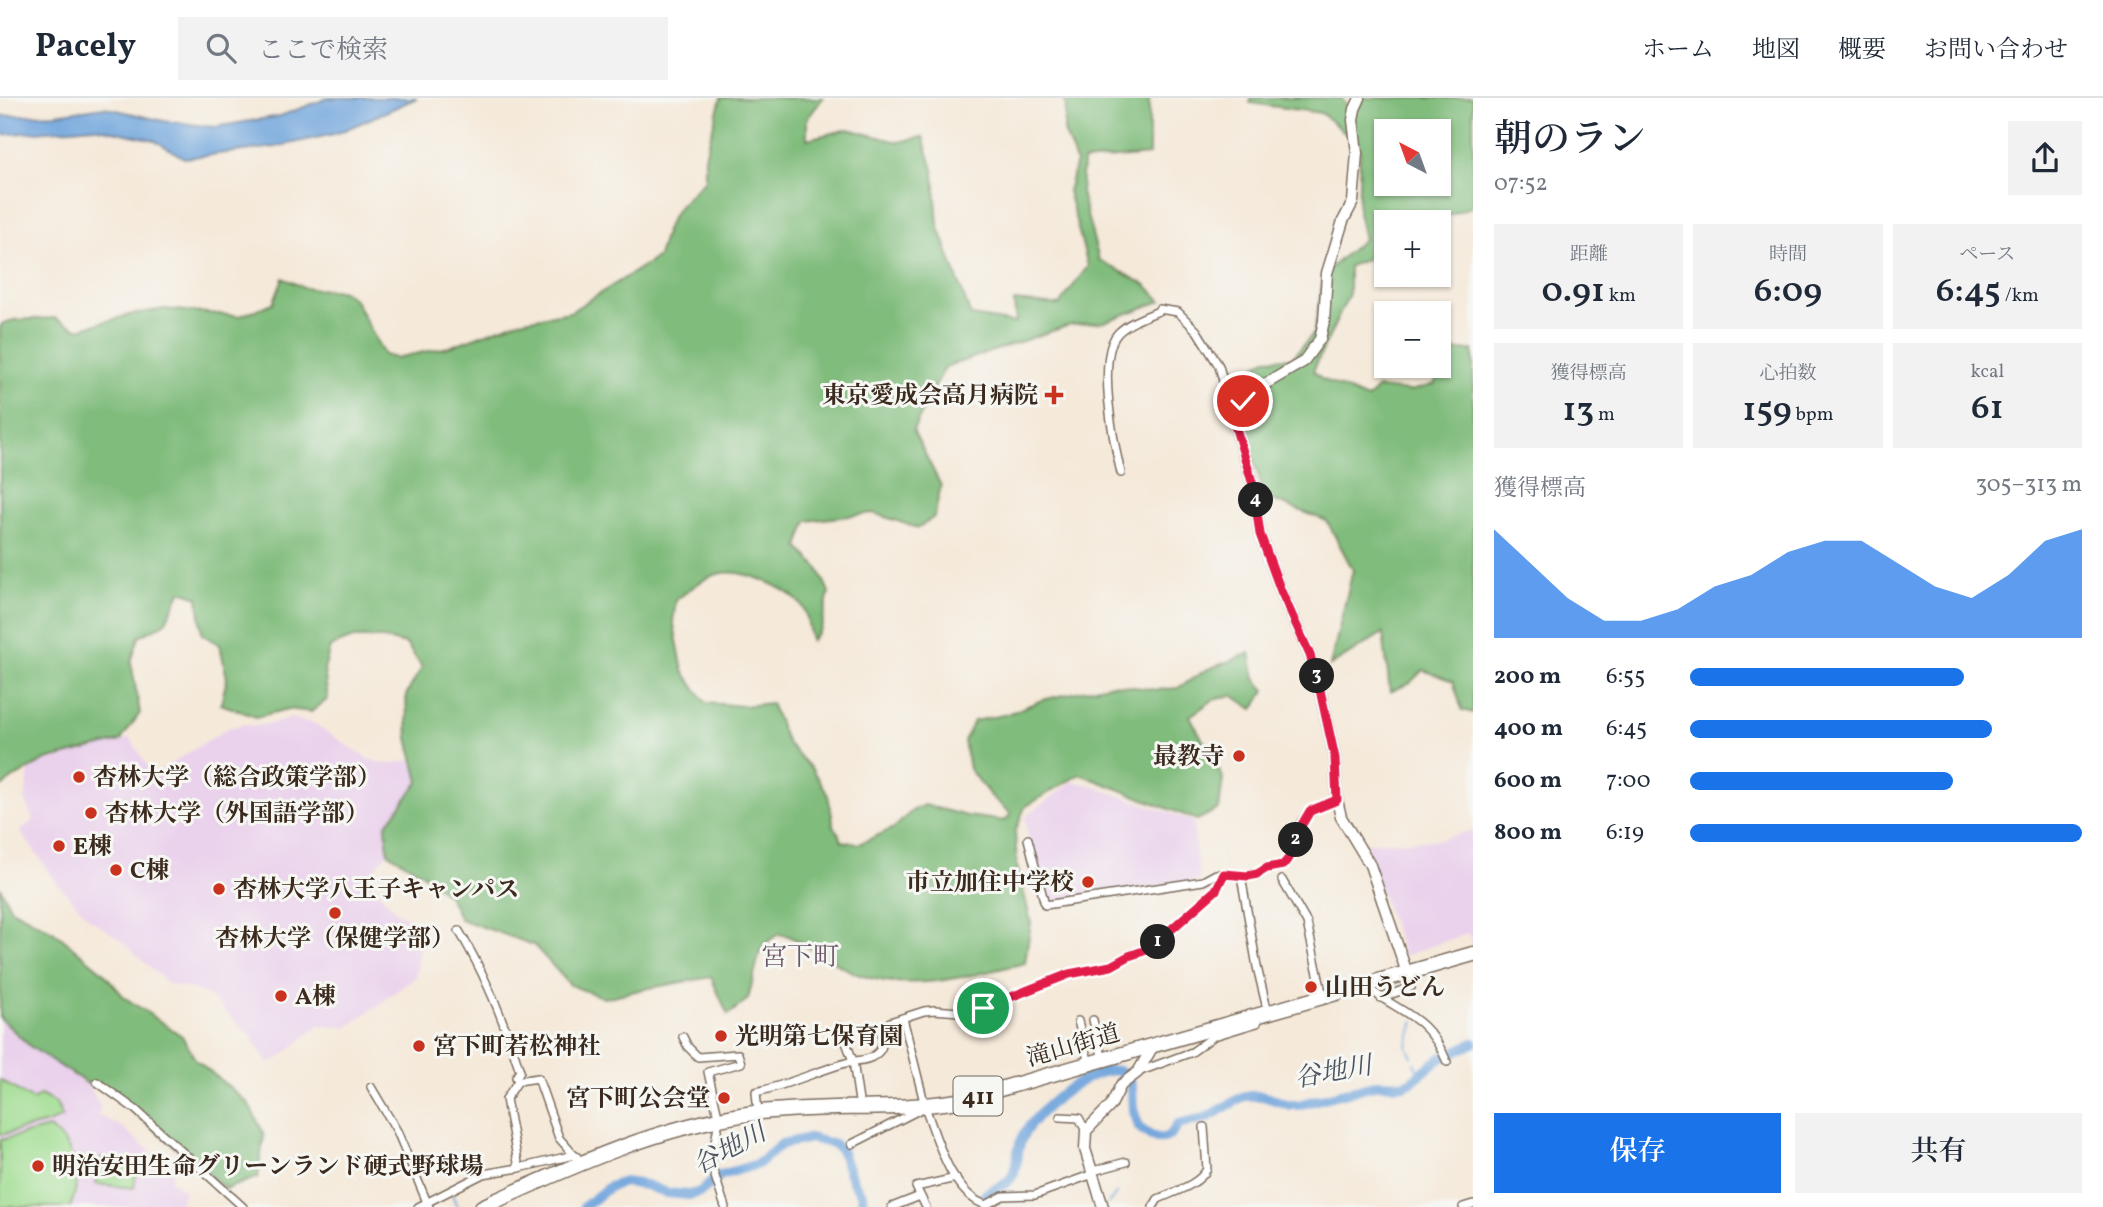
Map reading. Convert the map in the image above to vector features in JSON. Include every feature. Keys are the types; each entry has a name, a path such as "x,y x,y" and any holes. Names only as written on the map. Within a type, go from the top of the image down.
{"highway":[{"name":"滝山街道","path":"482,1207 579,1158 663,1133 758,1112 925,1107 958,1101 1473,954"}],"main road":[{"path":"1360,98 1353,120 1357,153 1353,202 1338,233 1326,273 1324,321 1320,339 1303,362 1262,386 1243,401 1233,419 1253,485 1260,534 1281,591 1310,655 1318,681 1335,758 1337,800 1341,817 1370,864 1407,973"},
{"path":"1103,1207 1085,1149 1086,1133 1104,1114 1153,1046"}],"street":[{"path":"1121,473 1109,415 1110,350 1119,332 1158,309 1178,312 1185,317 1206,346 1219,366 1233,419"},
{"path":"1028,839 1045,905 1203,881 1216,874 1257,874 1267,868 1283,865 1297,848 1295,836 1310,811 1337,800"},
{"path":"758,1112 756,1092 781,1087 853,1061 870,1059 878,1054 883,1045 882,1031 885,1026 903,1018 934,1010 972,1013 1069,974 1111,966 1149,949 1216,890 1224,874"},
{"path":"1131,1077 1192,1052 1214,1036 1262,1021 1269,1012 1257,967 1241,876"},
{"path":"1282,880 1307,923 1323,997"},
{"path":"459,931 481,967 520,1071 516,1077 517,1082 506,1099 519,1168"},
{"path":"1381,998 1411,987 1407,973"},
{"path":"1365,986 1425,1025 1446,1061"},
{"path":"903,1018 925,1107 946,1161 970,1198 982,1204 1003,1196 1035,1195 1126,1162"},
{"path":"1093,1020 1096,1062"},
{"path":"1078,1021 1096,1062"},
{"path":"840,1026 853,1061 860,1108"},
{"path":"683,1037 698,1057 738,1054 741,1063 708,1072 719,1119 711,1164 724,1205"},
{"path":"517,1082 538,1078 559,1138 579,1158"},
{"path":"97,1082 136,1110 243,1207"},
{"path":"371,1087 392,1121 428,1205"},
{"path":"852,1143 925,1107"},
{"path":"1060,1117 1079,1118 1086,1133"},
{"path":"1153,1207 1158,1199 1178,1192 1205,1174 1207,1169 1204,1127"},
{"path":"418,1207 428,1205 483,1174 579,1158"},
{"path":"926,1207 916,1187 956,1178"},
{"path":"892,1207 920,1196"}],"shaded area":[{"name":"杏林大学八王子キャンパス","path":"290,718 315,724 379,763 411,760 419,782 386,824 388,853 366,879 398,913 411,920 420,949 416,977 348,1027 318,1026 277,1060 268,1063 249,1034 210,997 197,990 168,984 122,941 89,918 58,884 20,831 33,820 25,799 30,766 130,738 153,775 228,728 245,724 254,726 274,723"},
{"path":"1072,782 1086,784 1193,821 1199,881 1045,905 1025,817"},
{"path":"1473,830 1473,947 1468,933 1404,956 1363,843 1437,840"},
{"path":"0,1018 31,1047 88,1084 101,1107 98,1115 122,1127 173,1171 170,1180 185,1191 180,1202 186,1207 0,1207"}],"green space":[{"path":"721,98 823,98 807,119 807,139 849,129 898,142 923,137 934,173 938,225 971,316 1016,323 1014,301 1059,305 1088,266 1068,191 1076,162 1064,131 1066,105 1062,98 1149,98 1149,155 1083,161 1081,193 1099,260 1146,285 1161,301 1104,322 1070,325 945,367 913,430 941,486 934,517 918,528 873,513 807,521 798,547 818,568 829,592 821,628 811,641 804,609 779,588 743,574 722,573 703,580 676,600 673,620 683,671 706,703 744,706 771,703 787,743 812,769 828,795 834,826 842,841 859,844 894,828 913,810 925,805 967,816 1005,821 1011,814 990,795 969,769 964,741 974,721 1008,714 1042,700 1112,684 1157,690 1178,688 1206,670 1250,653 1255,679 1265,690 1253,709 1232,695 1213,700 1190,716 1223,778 1219,809 1197,820 1080,774 1025,807 1015,832 1017,866 1031,922 1025,963 943,980 880,980 852,972 789,936 778,934 761,947 748,999 728,1015 711,977 604,998 570,985 534,945 460,919 449,896 423,874 388,853 386,825 419,782 408,738 406,695 422,667 406,644 382,638 353,638 330,647 324,670 328,699 311,712 288,709 256,717 221,704 227,678 220,645 202,634 198,597 181,591 165,623 139,637 131,662 140,713 120,741 46,760 0,788 0,327 3,323 55,318 78,329 133,314 165,309 240,316 273,303 283,278 305,288 343,291 355,300 384,355 395,358 449,347 519,321 570,312 658,257 674,214 705,180 705,156"},
{"path":"1250,98 1341,98 1348,107 1357,98 1473,98 1473,206 1451,214 1451,210 1374,210 1374,254 1349,266 1349,294 1313,371 1322,379 1367,399 1378,388 1410,391 1435,384 1436,378 1451,378 1451,351 1473,350 1473,713 1462,710 1453,681 1423,670 1410,683 1390,692 1383,633 1330,666 1353,570 1327,521 1265,497 1222,355 1225,360 1244,372 1266,359 1292,358 1314,333 1324,273 1364,239 1358,213 1360,152 1349,136 1321,113 1250,103"},
{"path":"0,887 11,909 53,931 103,972 124,997 182,1036 195,1059 248,1103 264,1134 258,1177 226,1189 98,1083 88,1084 31,1047 0,1018"},
{"path":"0,1080 33,1100 40,1095 56,1103 62,1117 0,1135"},
{"name":"明治安田生命グリーンランド硬式野球場","path":"49,1128 66,1144 74,1164 76,1185 70,1207 0,1207 0,1140"},
{"path":"101,1158 137,1168 134,1188 96,1184"}],"water":[{"path":"328,98 417,98 338,133 276,147 184,158 154,140 94,127 0,135 0,116 55,114 104,107 164,121 215,127 280,116"}],"waterway":[{"path":"1390,999 1417,1014"},
{"path":"1412,1057 1407,1046 1414,1021"},
{"name":"谷地川","path":"983,1207 985,1196 1006,1183 1013,1175 1022,1138 1028,1127 1064,1092 1093,1075 1107,1071 1119,1071 1125,1075 1131,1084 1133,1109 1139,1127 1160,1138 1170,1135 1178,1124 1208,1117 1244,1096 1263,1096 1298,1105 1378,1084 1404,1085 1439,1059 1473,1043"},
{"path":"1414,1063 1422,1072"},
{"name":"谷地川","path":"584,1207 609,1187 624,1182 646,1185 667,1193 689,1195 700,1192 721,1175 758,1164 782,1144 810,1138 834,1144 841,1150 853,1182 862,1194 863,1207"},
{"path":"1108,1204 1117,1193"},
{"path":"452,1194 457,1207"}],"place":[{"name":"東京愛成会高月病院","path":"1054,395"},
{"name":"最教寺","path":"1239,756"},
{"name":"杏林大学（総合政策学部）","path":"79,777"},
{"name":"杏林大学（外国語学部）","path":"91,813"},
{"name":"E棟","path":"59,846"},
{"name":"C棟","path":"116,870"},
{"name":"市立加住中学校","path":"1088,882"},
{"name":"杏林大学八王子キャンパス","path":"219,889"},
{"name":"杏林大学（保健学部）","path":"335,913"},
{"name":"山田うどん","path":"1311,987"},
{"name":"A棟","path":"281,996"},
{"name":"光明第七保育園","path":"721,1036"},
{"name":"宮下町若松神社","path":"419,1046"},
{"name":"宮下町公会堂","path":"724,1098"},
{"name":"明治安田生命グリーンランド硬式野球場","path":"38,1166"}],"district":[{"name":"宮下町","path":"800,956"}],"route":[{"path":"983,1008 1069,974 1111,966 1149,949 1216,890 1224,874 1248,876 1283,865 1297,848 1295,836 1310,811 1337,800 1335,758 1318,681 1310,655 1281,591 1260,534 1253,485 1233,419 1243,401"}]}
